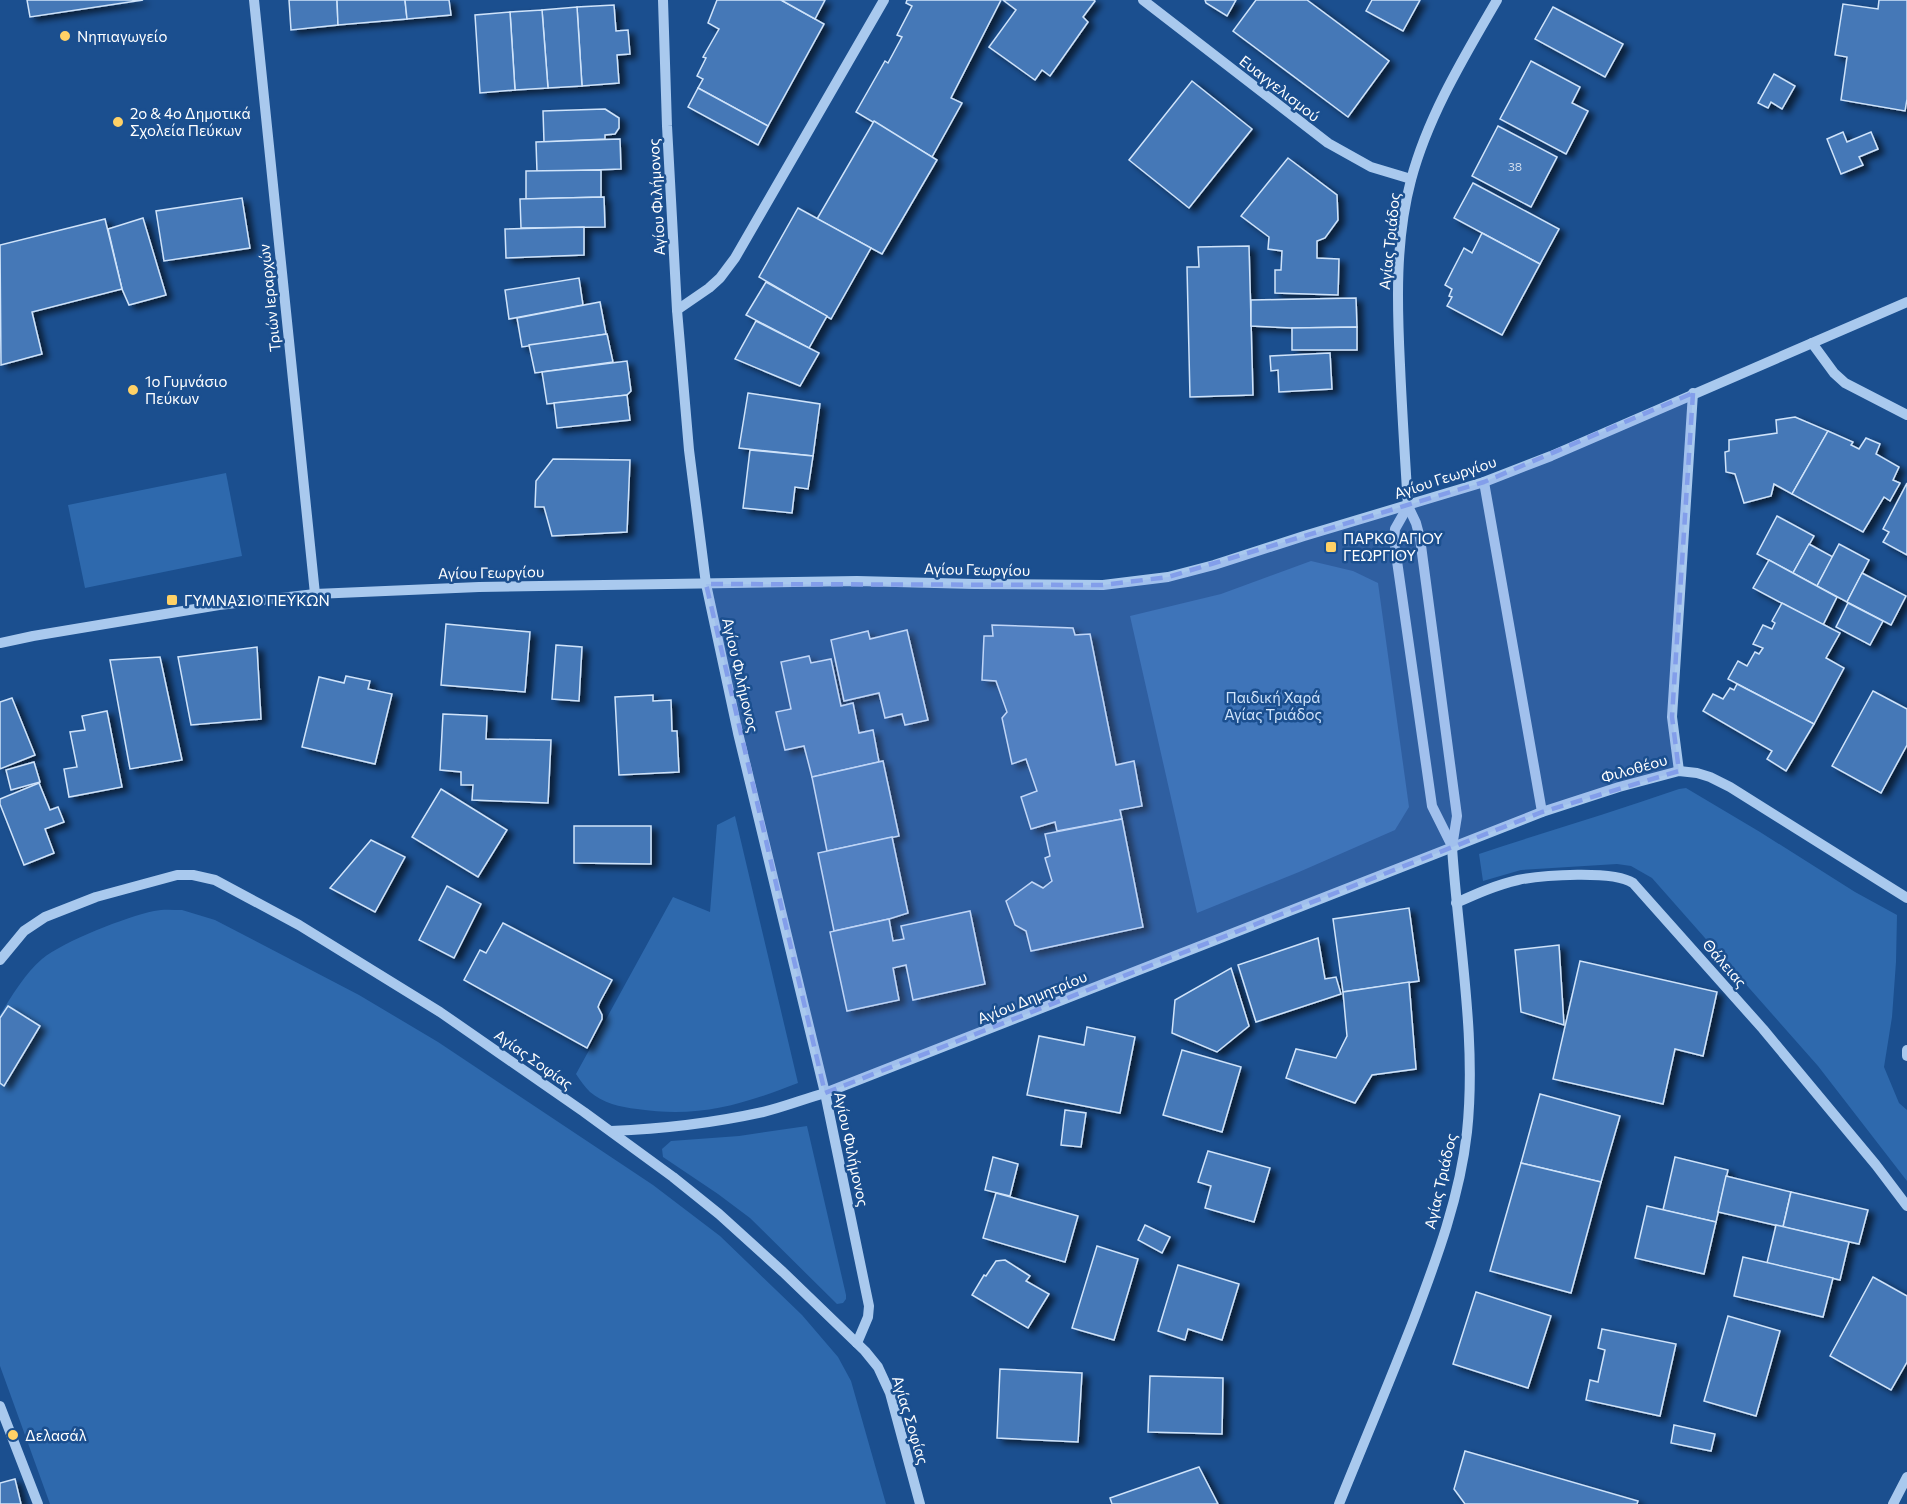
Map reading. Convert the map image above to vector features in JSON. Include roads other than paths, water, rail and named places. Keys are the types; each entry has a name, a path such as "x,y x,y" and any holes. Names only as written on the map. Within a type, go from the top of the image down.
{"street":[{"name":"Τριών Ιεραρχών","path":"254,0 315,594"},
{"name":"Αγίου Φιλήμονος","path":"663,0 677,310 689,450 706,585 738,733 825,1093 868,1306 868,1317 857,1343"},
{"path":"677,310 710,288 735,258 884,0"},
{"name":"Ευαγγελισμού","path":"1143,0 1328,143 1371,167 1411,179"},
{"name":"Αγίας Τριάδος","path":"1339,1504 1431,1272 1451,1211 1460,1173 1467,1122 1469,1062 1452,847 1457,816 1420,538 1408,506 1397,309 1400,249 1411,179 1442,99 1497,0"},
{"name":"Αγίου Γεωργίου","path":"0,643 219,605 315,594 490,587 858,582 1103,585 1168,577 1484,482 1551,456 1907,302"},
{"path":"1812,343 1825,362 1845,383 1907,415"},
{"path":"1679,771 1672,717 1693,393"},
{"path":"1484,482 1542,812"},
{"name":"Αγίας Τριάδος","path":"1408,506 1395,529 1395,540 1432,806 1452,847"},
{"name":"Φιλοθέου","path":"1452,847 1542,812 1619,787 1679,771 1696,773 1730,787 1907,898"},
{"name":"Αγίου Δημητρίου","path":"611,1131 696,1124 735,1118 825,1093 1452,847"},
{"name":"Αγίας Σοφίας","path":"0,960 24,931 45,917 96,897 177,875 203,877 264,905 404,990 490,1046 611,1131 719,1214 783,1272 857,1343 878,1367 890,1393 920,1504"},
{"name":"Θάλειας","path":"1456,903 1518,880 1563,876 1617,876 1634,883 1763,1029 1876,1165 1907,1206"},
{"path":"1907,1050 1907,1056"},
{"path":"0,1406 38,1504"},
{"path":"1893,1504 1907,1477"}],"place":[{"name":"Νηπιαγωγείο","path":"65,36"},
{"name":"2ο & 4ο Δημοτικά Σχολεία Πεύκων","path":"118,122"},
{"name":"1ο Γυμνάσιο Πεύκων","path":"133,390"},
{"name":"ΠΑΡΚΟ ΑΓΙΟΥ ΓΕΩΡΓΙΟΥ","path":"1331,547"},
{"name":"ΓΥΜΝΑΣΙΟ ΠΕΥΚΩΝ","path":"172,600"},
{"name":"Δελασάλ","path":"13,1435"}],"park label":[{"name":"Παιδική Χαρά Αγίας Τριάδος","path":"1273,706"}]}
